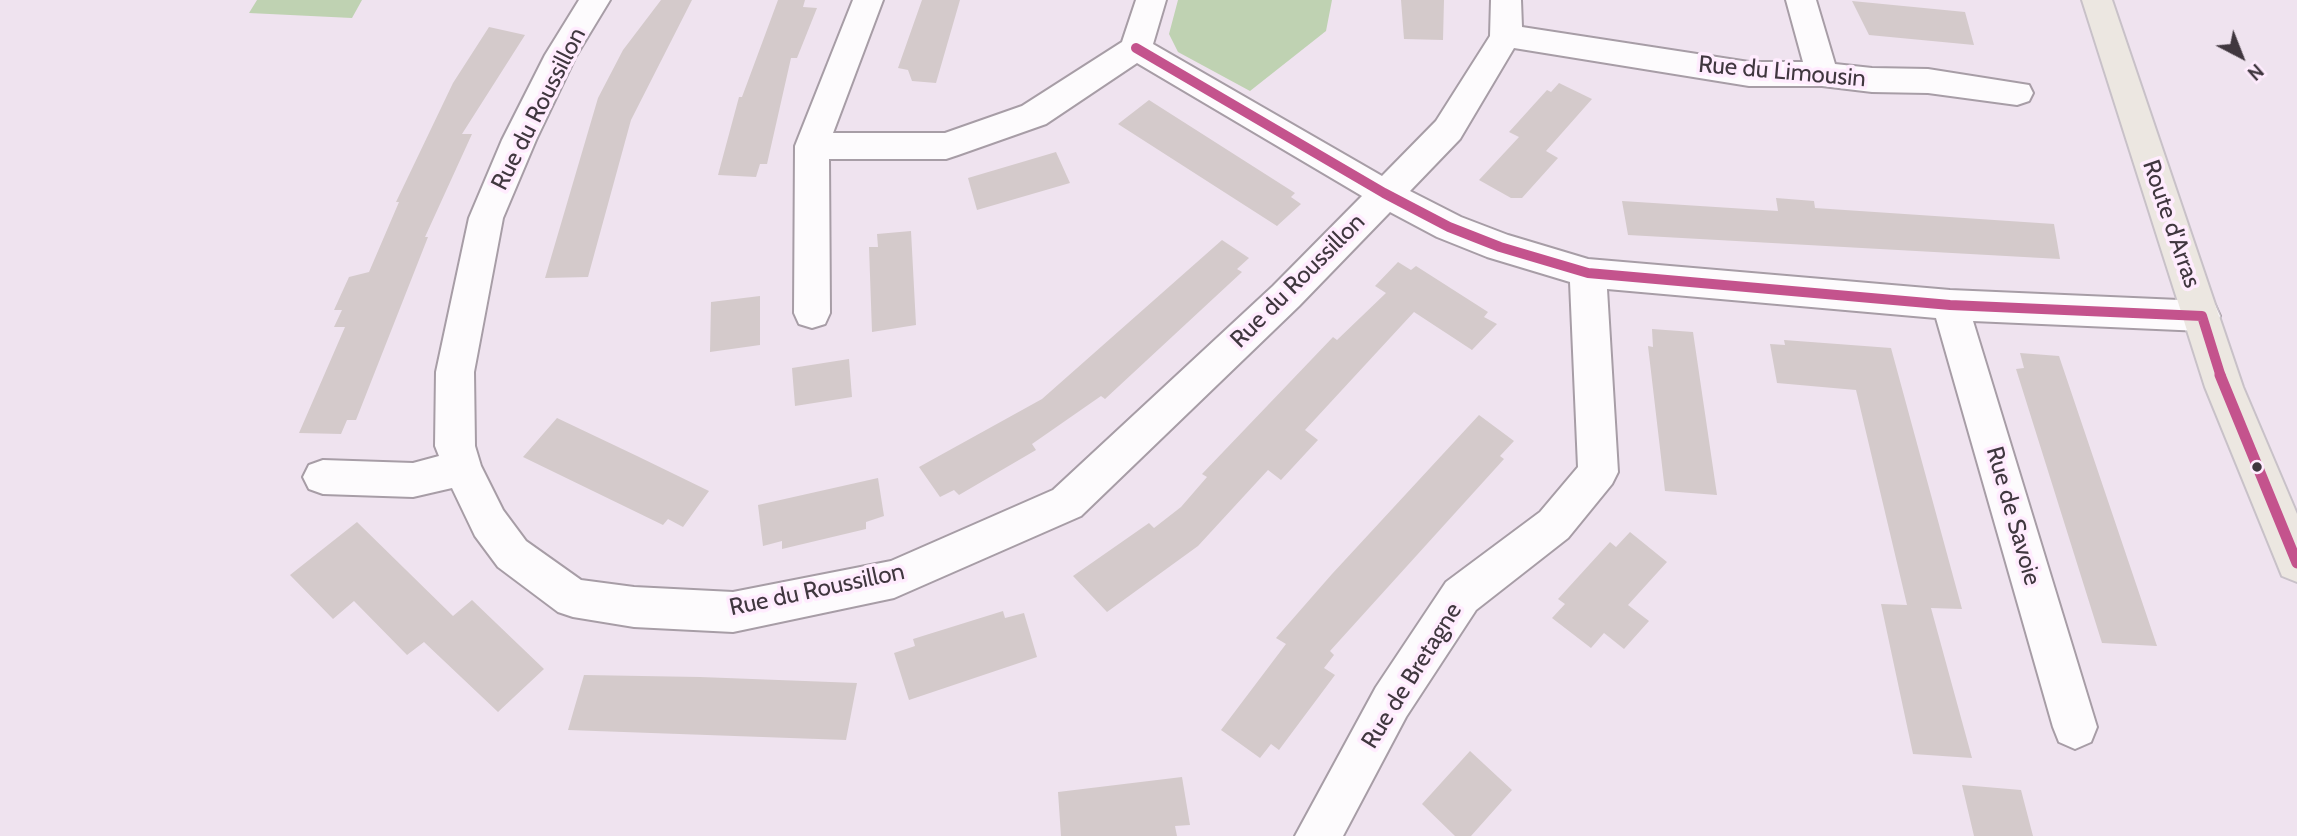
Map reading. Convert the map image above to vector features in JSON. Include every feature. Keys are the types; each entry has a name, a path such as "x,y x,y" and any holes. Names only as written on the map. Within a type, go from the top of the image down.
{"main road":[{"name":"Route d'Arras","path":"2097,0 2224,387 2297,563"}],"street":[{"name":"Rue du Roussillon","path":"595,0 561,55 519,140 485,218 455,372 455,446 462,468 489,523 512,554 573,598 634,607 733,611 894,579 1068,503 1286,296 1448,130 1506,36"},
{"path":"812,313 812,146 868,0"},
{"path":"812,146 946,146 1034,115 1136,48 1150,0"},
{"path":"1506,0 1506,36"},
{"path":"1801,0 1822,74"},
{"name":"Rue du Limousin","path":"1506,36 1749,74 1822,74 1872,80 1928,81 2017,93"},
{"path":"1136,48 1384,193 1448,227 1500,247 1588,273 1950,305 2202,316"},
{"name":"Rue de Bretagne","path":"1318,836 1391,702 1461,596 1554,525 1598,472 1588,273"},
{"name":"Rue de Savoie","path":"1950,305 2075,727"},
{"path":"323,477 413,480 462,468"}],"green space":[{"path":"257,0 362,0 352,18 249,13"},
{"path":"1178,0 1332,0 1326,31 1250,91 1178,52 1169,34"}],"building":[{"path":"661,0 692,0 631,120 588,277 545,278 598,98 623,50"},
{"path":"778,0 805,0 803,7 817,8 797,58 791,58 767,164 760,164 756,177 718,175 739,97 742,97"},
{"path":"922,0 960,0 936,83 912,81 908,70 898,68"},
{"path":"1401,0 1444,0 1443,40 1404,39"},
{"path":"1852,1 1965,12 1974,45 1869,35"},
{"path":"489,27 525,35 462,134 472,134 425,237 428,237 356,420 347,420 341,434 299,433 345,327 334,327 342,310 334,310 349,277 369,272 399,202 396,202 453,83"},
{"path":"1559,83 1592,99 1546,151 1558,158 1522,198 1511,198 1479,180 1519,137 1509,132 1547,90 1551,92"},
{"path":"1149,100 1295,193 1291,197 1301,204 1277,226 1118,124"},
{"path":"1056,152 1070,183 977,210 968,178"},
{"path":"1776,198 1814,201 1815,208 2054,224 2060,259 1628,235 1622,201 1778,211"},
{"path":"911,231 916,325 872,332 869,247 878,247 877,234"},
{"path":"1222,240 1249,258 1237,269 1242,272 1105,399 1101,396 1032,444 1036,450 959,495 954,490 940,497 919,467 1042,399"},
{"path":"1398,262 1411,270 1416,266 1488,312 1484,317 1497,324 1472,350 1414,312 1305,430 1318,440 1281,480 1268,470 1198,546 1107,612 1073,576 1149,523 1154,528 1181,507 1207,477 1202,474 1333,337 1337,340 1386,293 1375,286"},
{"path":"760,296 760,345 710,352 711,302"},
{"path":"1652,329 1693,332 1717,495 1665,491 1648,346 1653,347"},
{"path":"1784,340 1891,348 1962,609 1931,608 1972,758 1913,754 1881,604 1907,605 1856,390 1777,383 1770,344 1785,345"},
{"path":"2020,353 2059,356 2157,646 2102,643 2016,369 2024,368"},
{"path":"849,359 852,397 795,406 792,368"},
{"path":"1479,415 1514,441 1500,456 1504,459 1330,651 1334,655 1324,668 1335,675 1279,750 1271,744 1260,758 1221,730 1286,644 1276,638"},
{"path":"557,418 709,491 683,527 668,519 663,525 523,457"},
{"path":"878,478 884,516 866,522 866,529 782,549 782,541 763,546 758,505"},
{"path":"357,522 453,616 472,600 544,669 498,712 424,642 407,655 354,601 333,619 290,575"},
{"path":"1630,532 1667,562 1628,605 1649,621 1624,649 1604,633 1591,648 1552,618 1565,604 1558,599 1610,542 1616,547"},
{"path":"1003,611 1005,618 1024,613 1037,657 909,700 894,653 915,646 913,639"},
{"path":"584,675 857,683 846,740 568,730"},
{"path":"1470,751 1512,790 1471,836 1455,836 1422,804"},
{"path":"1182,777 1190,825 1175,826 1177,836 1061,836 1058,792"},
{"path":"1962,785 2021,790 2033,836 1974,836"}],"transit line":[{"path":"1136,48 1384,193 1449,227 1500,247 1588,273 1950,305 2202,316"},
{"path":"2202,316 2224,387 2297,563"}]}
